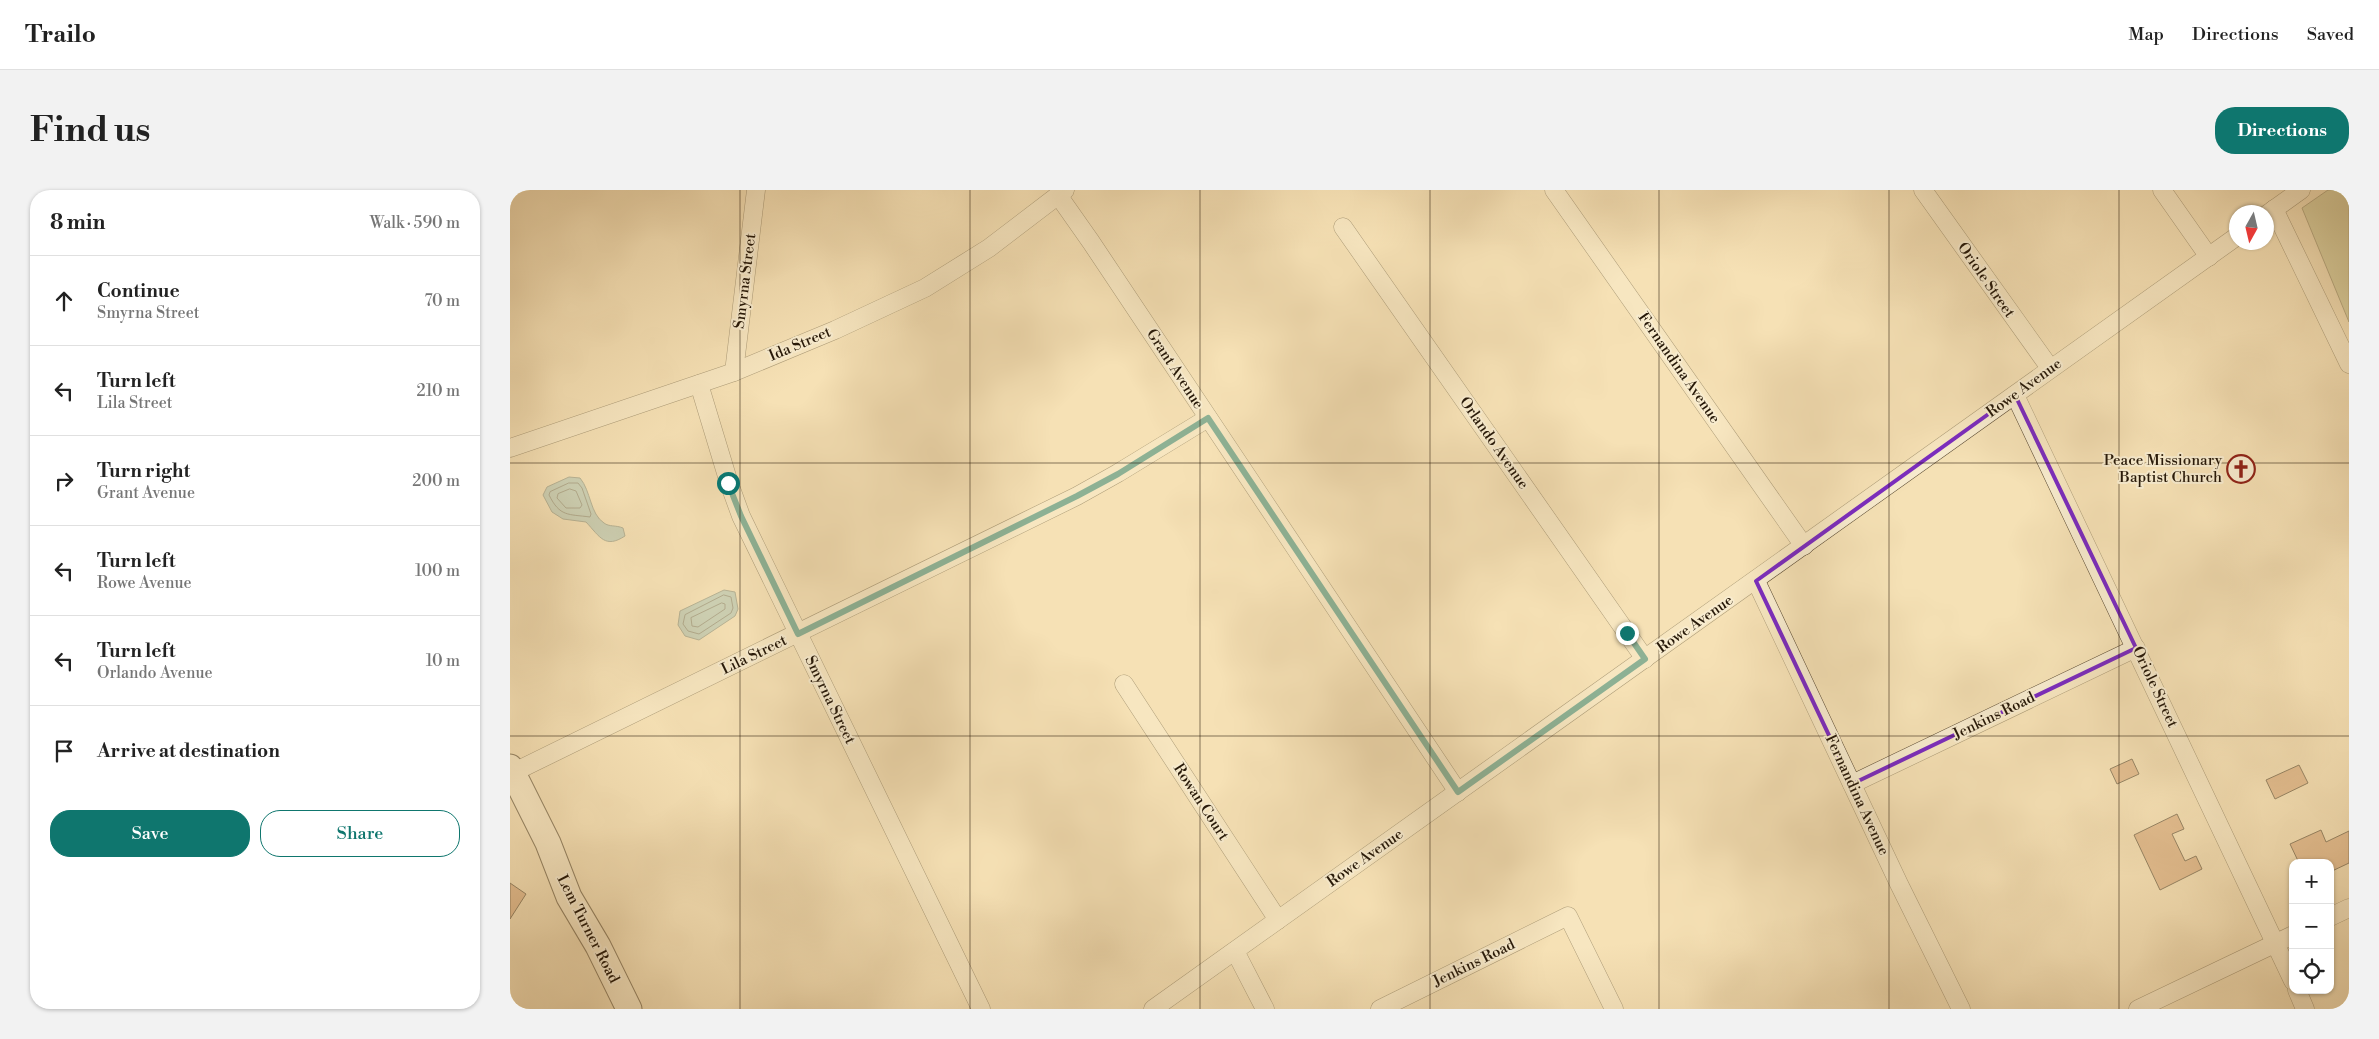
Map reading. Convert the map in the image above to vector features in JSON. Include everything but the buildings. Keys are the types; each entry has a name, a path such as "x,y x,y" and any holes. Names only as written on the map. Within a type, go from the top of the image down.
{"main road":[{"name":"Lem Turner Road","path":"511,772 548,843 569,897 598,946 629,1009"}],"street":[{"name":"Smyrna Street","path":"734,372 756,190"},
{"name":"Fernandina Avenue","path":"1554,190 1804,546"},
{"name":"Oriole Street","path":"1923,190 2050,368"},
{"path":"2162,190 2209,257"},
{"path":"2274,209 2301,190"},
{"name":"Ida Street","path":"510,448 734,372 835,330 925,288 989,248 1062,193"},
{"name":"Grant Avenue","path":"1062,193 1091,242 1458,792"},
{"path":"2274,220 2349,364"},
{"name":"Orlando Avenue","path":"1344,227 1645,659"},
{"name":"Rowe Avenue","path":"1153,1009 2229,242"},
{"name":"Smyrna Street","path":"699,384 728,483 741,516 980,1009"},
{"name":"Oriole Street","path":"2015,395 2289,972"},
{"name":"Lila Street","path":"511,772 798,634 1077,496 1118,474 1208,418"},
{"name":"Fernandina Avenue","path":"1756,580 1961,1009"},
{"name":"Jenkins Road","path":"1852,784 2136,648"},
{"name":"Rowan Court","path":"1124,684 1278,920"},
{"path":"2334,915 2349,908"},
{"name":"Jenkins Road","path":"1380,1009 1568,916 1614,1009"},
{"path":"2138,1009 2289,936"},
{"path":"1235,950 1265,1009"},
{"path":"2299,994 2305,1009"}],"highlighted area":[{"path":"2015,395 2136,648 1852,784 1756,581"}],"green space":[{"path":"2328,190 2349,190 2349,322 2302,208"}],"water":[{"path":"569,477 580,478 584,483 599,519 606,524 623,528 625,536 618,540 608,541 599,536 586,522 563,519 552,512 543,495 547,487"},
{"path":"724,590 735,592 738,609 735,616 699,640 685,636 678,625 680,611"}],"place":[{"name":"Peace Missionary Baptist Church","path":"2241,469"}],"route":[{"path":"728,483 741,516 798,634 1077,496 1118,474 1208,418 1458,792 1645,659 1627,633"}]}
